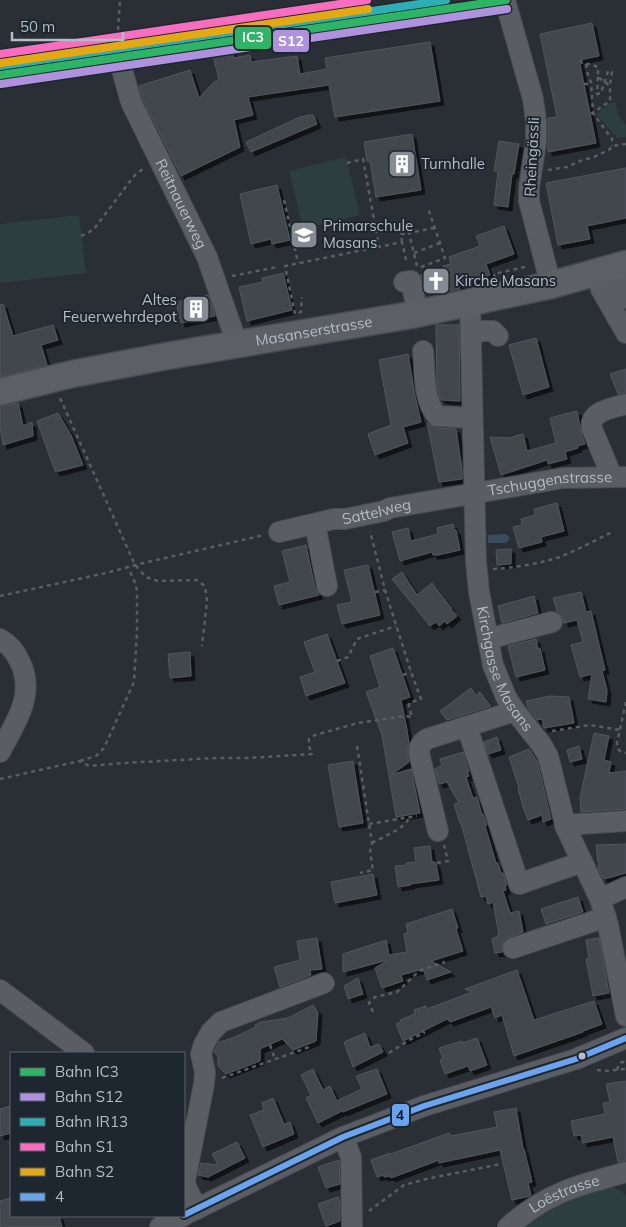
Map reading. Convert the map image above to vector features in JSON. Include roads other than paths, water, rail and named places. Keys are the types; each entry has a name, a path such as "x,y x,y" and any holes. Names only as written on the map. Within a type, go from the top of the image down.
{"main road":[{"name":"Masanserstrasse","path":"0,392 51,379 167,356 418,314 470,303 544,275 612,268"}],"street":[{"name":"Rheingässli","path":"505,0 533,99 536,120 536,142 529,188 529,201 544,275"},
{"name":"Reitnauerweg","path":"121,66 131,102 207,257 233,332 235,344"},
{"path":"612,268 626,298"},
{"path":"612,268 601,289 626,333"},
{"path":"406,275 411,281 418,314"},
{"name":"Kirchgasse Masans","path":"470,303 474,494 479,592 488,640 494,664 506,697 548,756 565,825 603,908 626,1016"},
{"path":"471,334 493,331 498,336"},
{"path":"423,351 427,395 433,411 437,416 472,418"},
{"path":"618,477 608,467 592,429 591,421 599,412 626,404"},
{"name":"Tschuggenstrasse","path":"474,494 563,478 618,477"},
{"name":"Sattelweg","path":"279,532 334,519 345,519 384,511 390,508 474,494"},
{"path":"315,524 327,586"},
{"path":"488,640 552,622"},
{"path":"0,639 12,649 19,659 24,670 26,696 0,752"},
{"path":"438,828 419,753 421,744 428,739 515,711"},
{"path":"468,727 519,884 582,862"},
{"path":"565,825 625,821"},
{"path":"513,948 603,908 626,887"},
{"path":"324,983 221,1022 211,1032 204,1044 202,1054 205,1072 204,1084 185,1180 188,1213 343,1137 424,1106 576,1059 626,1038"},
{"path":"0,990 83,1052"},
{"path":"343,1137 351,1157 352,1223"},
{"name":"Loëstrasse","path":"508,1227 538,1204 564,1191 626,1172"},
{"path":"160,1227 180,1217"}],"water":[{"path":"506,534 509,540 506,543 488,543 488,535"}],"rail line":[{"name":"S1","path":"0,54 367,0"},
{"name":"IR13","path":"0,66 446,0"},
{"name":"IC3","path":"0,75 506,0"},
{"name":"S2","path":"1,63 368,9"},
{"name":"S12","path":"1,84 507,9"}],"place":[{"name":"Turnhalle","path":"402,164"},
{"name":"Primarschule Masans","path":"304,235"},
{"name":"Kirche Masans","path":"436,281"},
{"name":"Altes Feuerwehrdepot","path":"196,309"}]}
